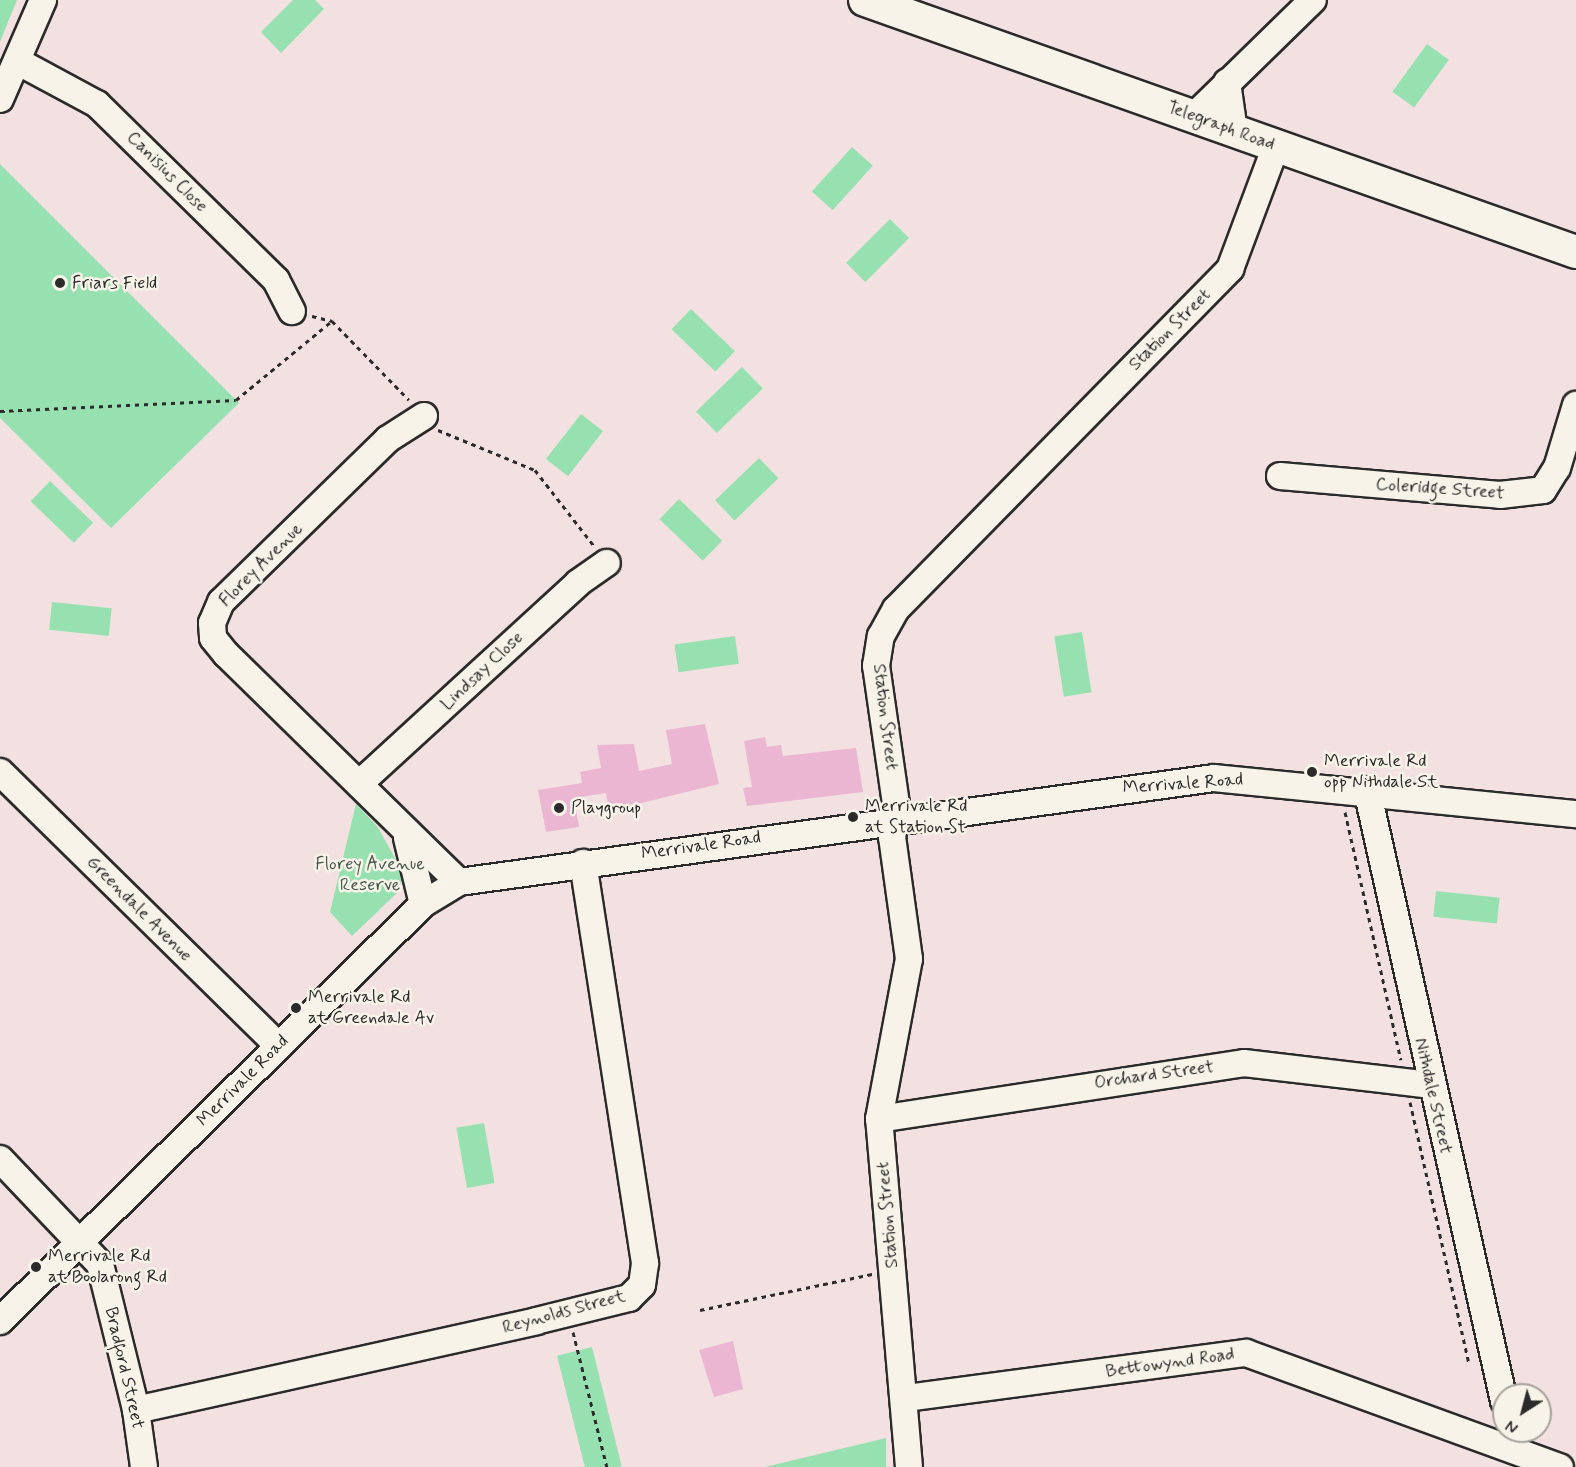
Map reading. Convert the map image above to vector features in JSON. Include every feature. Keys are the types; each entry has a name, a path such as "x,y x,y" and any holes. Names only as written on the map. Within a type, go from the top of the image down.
{"main road":[{"name":"Telegraph Road","path":"865,0 1576,252"}],"street":[{"path":"0,99 43,0"},
{"path":"1194,116 1313,0"},
{"name":"Canisius Close","path":"17,61 97,104 276,280 292,311"},
{"path":"1227,82 1234,131"},
{"name":"Station Street","path":"909,1467 907,1398 879,1119 909,978 894,824 897,811 876,666 887,622 1230,269 1276,146"},
{"name":"Coleridge Street","path":"1280,476 1500,495 1542,490 1557,468 1576,405"},
{"name":"Florey Avenue","path":"424,416 388,439 221,602 212,623 213,638 226,654 359,783 405,833 459,882"},
{"name":"Lindsay Close","path":"359,783 578,583 607,563"},
{"name":"Greendale Avenue","path":"0,772 279,1046"},
{"name":"Merrivale Road","path":"0,1321 423,904 459,882 755,837 894,824 1214,778 1367,790 1576,814"},
{"name":"Nithdale Street","path":"1367,790 1430,1085 1500,1383"},
{"name":"Florey Avenue","path":"405,833 422,880 423,904"},
{"name":"Reynolds Street","path":"136,1410 629,1298 645,1276 583,863"},
{"name":"Orchard Street","path":"879,1119 1244,1064 1430,1085"},
{"name":"Bradford Street","path":"0,1159 82,1241 100,1264 136,1410 144,1467"},
{"name":"Bettowynd Road","path":"907,1398 1246,1353 1492,1435"},
{"name":"Bettowynd Road","path":"1516,1443 1560,1467"}],"path":[{"path":"292,311 332,321 446,438 535,470 607,563"},
{"path":"0,411 236,400 332,321"},
{"path":"700,1310 893,1269"},
{"path":"569,1313 607,1467"}],"green space":[{"path":"0,0 17,0 0,42"},
{"path":"293,0 315,0 324,9 281,53 261,32"},
{"path":"1427,44 1449,60 1414,108 1392,92"},
{"path":"852,147 873,166 833,210 812,192"},
{"name":"Friars Field","path":"0,164 239,403 111,528 0,418"},
{"path":"890,219 909,238 865,282 846,263"},
{"path":"691,309 735,351 715,372 672,329"},
{"path":"742,367 763,389 717,433 696,411"},
{"path":"581,414 603,431 568,476 546,459"},
{"path":"759,458 778,478 735,521 715,500"},
{"path":"50,481 93,523 74,543 31,501"},
{"path":"679,499 722,541 703,561 660,519"},
{"path":"52,602 112,608 109,636 49,630"},
{"path":"1082,632 1092,692 1064,697 1054,636"},
{"path":"735,636 739,664 678,672 675,644"},
{"name":"Florey Avenue Reserve","path":"356,804 377,826 404,874 397,893 352,936 330,912"},
{"path":"1436,891 1500,898 1497,924 1433,917"},
{"path":"484,1123 495,1183 467,1188 456,1128"},
{"path":"592,1347 622,1466 585,1467 557,1356"},
{"path":"886,1438 886,1467 765,1467"}],"building":[{"path":"705,724 719,784 609,811 606,793 574,798 579,827 546,832 538,790 582,783 580,772 601,768 597,745 634,744 639,771 672,764 666,730"},
{"path":"765,737 767,747 781,745 783,756 856,748 863,792 747,806 743,788 752,787 744,741"},
{"path":"733,1341 743,1389 714,1397 699,1350"}],"place":[{"name":"Friars Field","path":"60,283"},
{"name":"Merrivale Rd opp Nithdale St","path":"1312,772"},
{"name":"Playgroup","path":"559,808"},
{"name":"Merrivale Rd at Station St","path":"853,817"},
{"name":"Merrivale Rd at Greendale Av","path":"296,1008"},
{"name":"Merrivale Rd at Boolarong Rd","path":"36,1267"}]}
